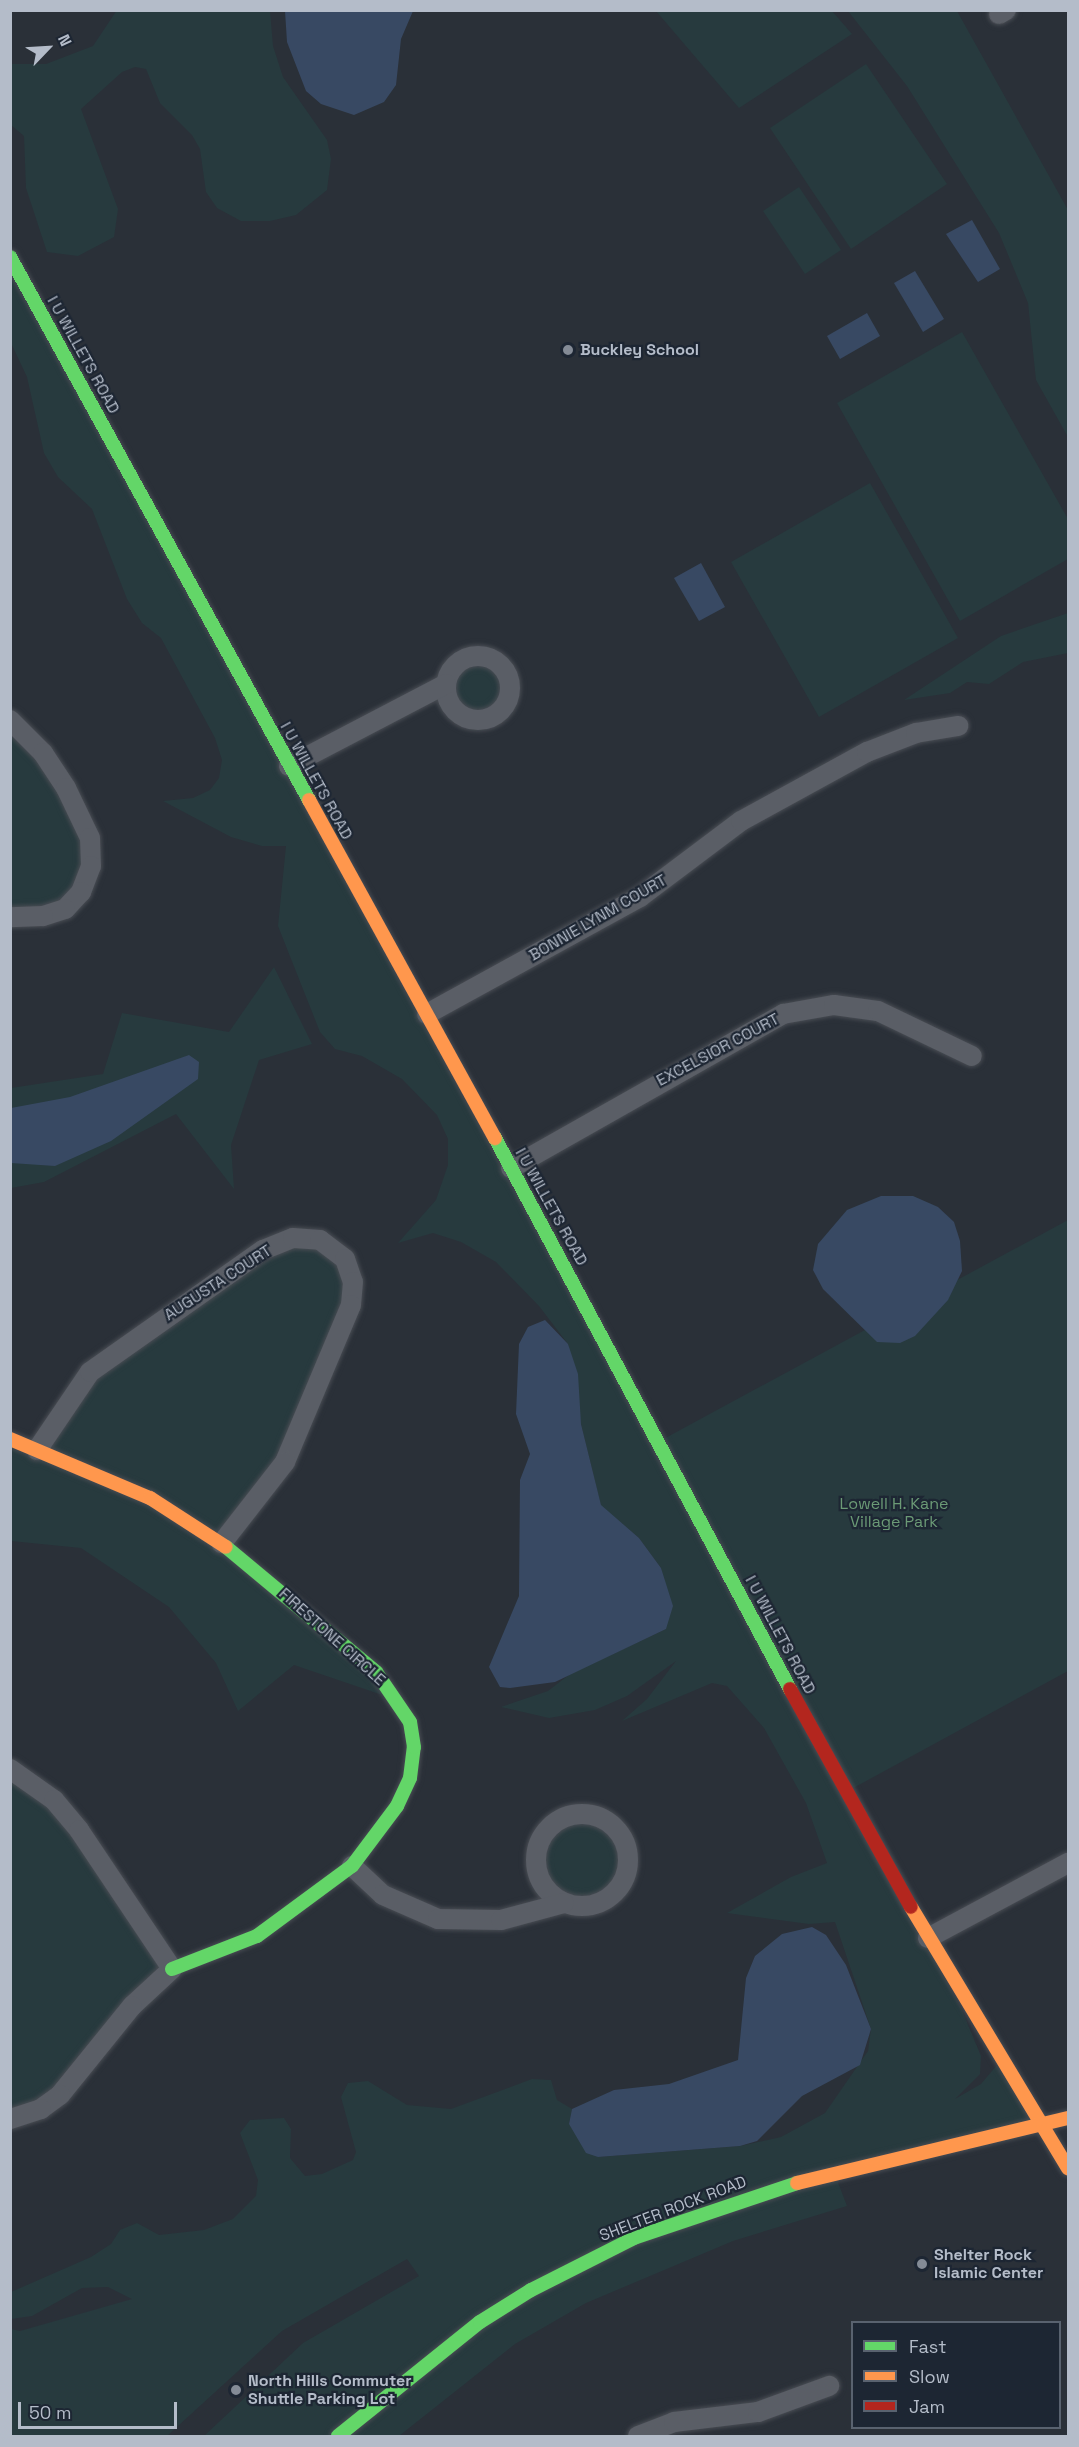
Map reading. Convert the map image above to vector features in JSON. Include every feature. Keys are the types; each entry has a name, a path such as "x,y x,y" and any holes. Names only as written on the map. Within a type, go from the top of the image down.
{"street":[{"name":"I U WILLETS ROAD","path":"10,257 427,1014 928,1938 1068,2168"},
{"path":"289,766 446,684"},
{"path":"10,720 44,753 66,788 90,838 91,866 81,892 65,909 43,916 10,917"},
{"name":"BONNIE LYNM COURT","path":"427,1014 640,897 741,821 867,752 916,733 958,726"},
{"name":"EXCELSIOR COURT","path":"511,1168 783,1014 834,1005 878,1011 972,1056"},
{"name":"AUGUSTA COURT","path":"37,1450 90,1372 263,1250 293,1238 320,1240 345,1259 353,1282 351,1305 285,1462 222,1543"},
{"name":"FIRESTONE CIRCLE","path":"10,1439 150,1498 222,1543 376,1672 410,1722 414,1747 411,1778 397,1806 352,1866 257,1936 172,1969 132,2006 60,2095 41,2109 10,2119"},
{"path":"10,1769 54,1800 79,1830 172,1969"},
{"path":"352,1866 383,1895 438,1920 501,1920 564,1903 584,1906 603,1902 624,1881 628,1867 624,1838 602,1818 588,1813 560,1819 539,1842 537,1872 548,1892 564,1903"},
{"path":"928,1938 1068,1863"},
{"name":"SHELTER ROCK ROAD","path":"338,2436 480,2322 531,2290 634,2238 729,2203 834,2172 1068,2118"},
{"path":"638,2436 681,2420 758,2412 829,2386"}],"green space":[{"path":"117,10 270,11 273,46 283,77 327,140 331,159 327,190 296,215 270,221 241,221 217,208 206,192 200,149 192,135 160,103 146,69 135,67 122,72 81,109 118,209 114,237 78,256 47,252 26,188 24,136 11,125 11,64 46,64 93,46"},
{"path":"656,11 832,11 852,34 739,108"},
{"path":"848,11 957,11 1068,210 1068,437 1036,380 1028,303 999,233 907,86"},
{"path":"866,64 947,184 851,249 770,128"},
{"path":"799,187 841,250 805,274 763,211"},
{"path":"10,268 961,2008 981,2056 980,2074 955,2099 981,2084 997,2065 1040,2125 834,2172 847,2206 733,2241 586,2303 515,2344 399,2436 204,2436 303,2343 419,2276 407,2259 282,2331 167,2436 11,2436 11,2329 20,2331 132,2299 108,2287 82,2288 32,2316 11,2319 11,2292 91,2257 111,2244 120,2230 137,2223 159,2235 204,2230 233,2219 256,2196 258,2180 240,2133 250,2120 284,2118 291,2129 290,2158 305,2176 322,2174 353,2160 356,2152 341,2097 348,2083 368,2081 407,2105 451,2109 532,2079 551,2080 557,2100 572,2109 569,2124 598,2157 740,2146 781,2137 825,2113 868,2051 871,2029 835,1922 809,1924 727,1913 791,1877 827,1863 806,1803 764,1728 727,1686 712,1683 622,1721 647,1699 676,1661 627,1696 595,1710 549,1718 501,1707 548,1691 570,1674 666,1629 661,1568 639,1538 601,1506 581,1424 568,1344 539,1306 496,1262 461,1242 433,1233 398,1243 436,1200 448,1165 448,1139 437,1115 402,1079 362,1056 335,1049 320,1032 278,926 286,846 262,846 231,837 163,801 193,798 210,790 219,778 222,760 215,738 161,638 142,623 127,599 92,509 58,477 44,453 27,377 11,343"},
{"path":"962,332 1068,519 1068,559 960,621 837,403"},
{"path":"870,483 958,638 819,717 731,562"},
{"path":"1068,613 1068,653 1023,662 989,684 967,682 950,693 904,700 1001,636"},
{"path":"478,656 496,662 504,670 510,688 504,706 496,714 478,720 460,714 452,706 446,688 452,670 460,662"},
{"path":"10,720 66,788 91,866 65,909 11,917"},
{"path":"274,967 312,1044 259,1060 231,1145 234,1189 176,1114 44,1182 11,1188 11,1088 103,1074 122,1013 229,1032"},
{"name":"Lowell H. Kane Village Park","path":"1068,1220 1068,1671 846,1792 658,1442"},
{"path":"320,1240 353,1282 301,1433 222,1543 400,1701 294,1665 238,1711 216,1663 169,1607 81,1548 11,1541 10,1439 37,1449 70,1394 263,1250"},
{"path":"10,1769 54,1800 172,1969 73,2081 10,2119"},
{"path":"573,1814 591,1814 608,1821 621,1834 628,1851 628,1869 621,1886 608,1899 591,1906 573,1906 556,1899 543,1886 536,1869 536,1851 543,1834 556,1821"}],"water":[{"path":"285,11 413,11 401,39 396,85 384,102 354,115 321,104 306,91 287,42"},
{"path":"972,220 1000,269 978,282 946,234"},
{"path":"915,271 944,319 923,332 894,283"},
{"path":"867,313 880,336 840,359 827,336"},
{"path":"701,563 725,607 699,621 674,578"},
{"path":"189,1055 199,1062 198,1079 111,1141 55,1166 11,1163 11,1108 70,1097"},
{"path":"881,1196 913,1196 938,1207 954,1222 960,1241 962,1271 948,1300 915,1336 900,1343 877,1342 823,1289 813,1270 818,1244 847,1210"},
{"path":"545,1320 568,1344 578,1374 581,1424 601,1505 639,1538 661,1568 673,1606 666,1629 555,1682 510,1688 500,1687 489,1667 519,1596 520,1480 530,1454 516,1414 519,1344 528,1327"},
{"path":"812,1927 826,1935 846,1965 871,2029 860,2065 802,2096 757,2141 740,2146 598,2157 586,2153 569,2124 572,2109 614,2090 669,2084 738,2060 746,1978 755,1956 782,1934"}],"traffic: fast":[{"path":"10,257 309,800"},
{"path":"495,1138 790,1689"},
{"path":"172,1969 257,1936 352,1866 397,1806 410,1778 414,1747 410,1722 376,1672 226,1547"},
{"path":"338,2436 480,2322 531,2290 634,2238 797,2183"}],"traffic: slow":[{"path":"309,800 495,1138"},
{"path":"10,1439 150,1498 226,1547"},
{"path":"911,1907 1068,2168"},
{"path":"797,2183 1068,2118"}],"traffic: jam":[{"path":"790,1689 911,1907"}],"place":[{"name":"Buckley School","path":"568,350"},
{"name":"Shelter Rock Islamic Center","path":"922,2264"},
{"name":"North Hills Commuter Shuttle Parking Lot","path":"236,2390"}]}
